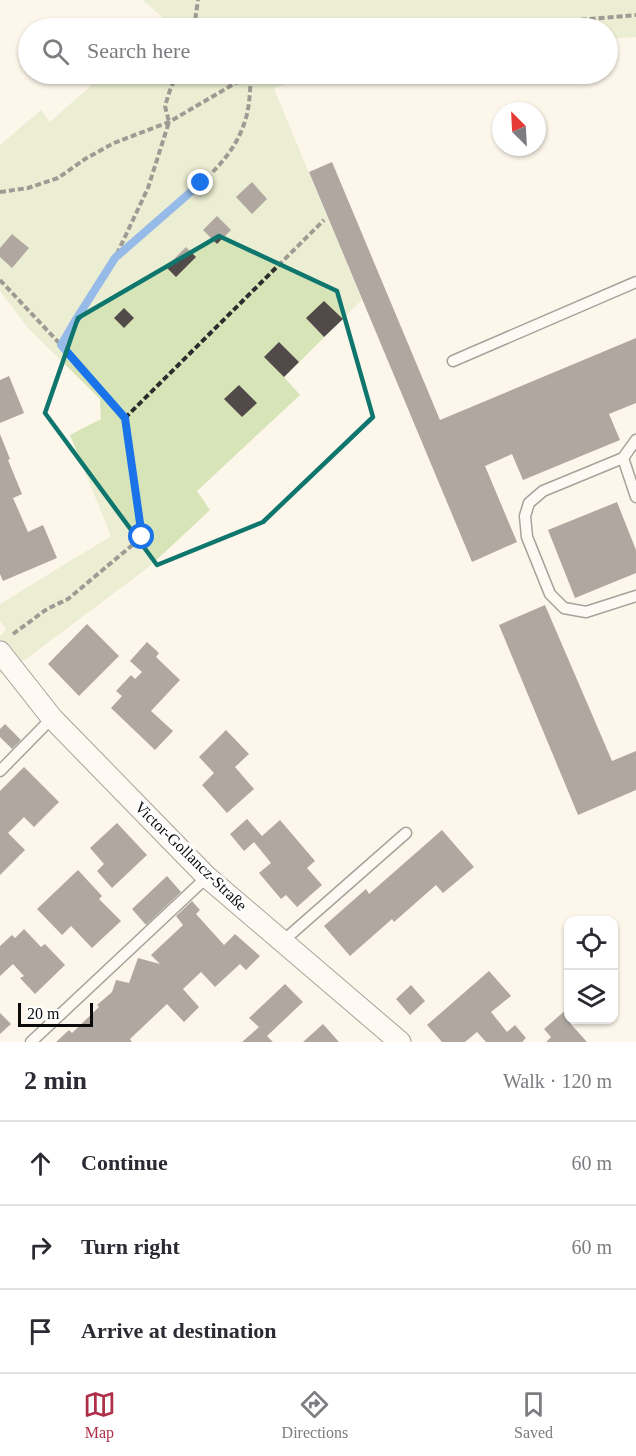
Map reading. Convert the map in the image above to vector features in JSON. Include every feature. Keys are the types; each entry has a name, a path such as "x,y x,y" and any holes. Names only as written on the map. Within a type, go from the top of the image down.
{"street":[{"name":"Victor-Gollancz-Straße","path":"4,645 52,718 207,877 400,1042"}],"lane":[{"path":"453,361 636,282"},
{"path":"636,440 623,458 543,491 529,503 525,516 528,537 550,594 564,608 586,612 636,596"},
{"path":"623,458 636,497"},
{"path":"0,771 52,718"},
{"path":"283,941 406,833"},
{"path":"32,1042 207,877"}],"path":[{"path":"195,18 198,0"},
{"path":"600,18 636,15"},
{"path":"61,345 115,258 148,188 169,122 165,106 173,84"},
{"path":"0,192 28,188 58,178 85,159 114,143 169,122 234,84"},
{"path":"115,258 218,168 234,146 244,124 250,84"},
{"path":"125,418 324,220"},
{"path":"0,280 125,418 142,537 68,599 47,609 22,626 4,645"}],"highlighted area":[{"path":"219,236 337,291 373,417 263,522 157,565 45,413 78,318"}],"green space":[{"path":"143,0 636,0 636,37 618,38 618,18 163,18"},
{"path":"93,84 285,84 274,89 362,300 284,377 300,395 197,491 210,510 150,566 26,659 0,674 0,636 6,630 0,620 0,604 111,536 70,435 101,419 100,399 28,328 0,291 0,145 41,110 50,122"}],"building":[{"path":"332,162 440,420 636,338 636,403 609,414 620,440 523,480 512,454 485,466 517,542 472,562 309,172"},
{"path":"252,182 267,199 252,214 236,197"},
{"path":"217,216 231,230 217,244 203,230"},
{"path":"12,234 29,248 12,268 0,257 0,248"},
{"path":"186,247 196,257 176,277 166,267"},
{"path":"324,301 343,319 324,337 306,318"},
{"path":"124,308 134,318 124,328 114,318"},
{"path":"279,342 299,362 284,377 264,357"},
{"path":"9,376 24,413 0,423 0,380"},
{"path":"239,385 257,403 242,417 224,399"},
{"path":"0,434 22,494 13,498 28,532 43,525 57,558 3,581 0,574"},
{"path":"617,502 636,550 636,573 575,598 548,530"},
{"path":"545,605 612,761 636,751 636,790 578,815 499,625"},
{"path":"87,624 119,656 79,696 48,664"},
{"path":"147,642 159,653 156,657 180,680 151,711 173,731 155,750 111,708 122,696 116,691 131,675 135,679 142,672 130,661"},
{"path":"5,724 21,740 12,749 0,737 0,729"},
{"path":"226,730 249,754 235,767 254,789 227,813 202,785 214,773 199,757"},
{"path":"24,767 59,802 34,827 24,817 8,833 25,850 0,875 0,791"},
{"path":"247,819 262,836 280,820 315,861 307,868 322,885 297,907 286,895 281,899 259,873 271,863 254,842 244,851 230,834"},
{"path":"117,823 147,855 112,888 97,871 104,864 90,848"},
{"path":"442,830 474,867 443,893 436,885 350,956 324,926 366,889 369,894"},
{"path":"78,870 102,896 99,899 121,921 92,948 71,926 62,935 37,909"},
{"path":"167,876 181,892 146,925 132,909"},
{"path":"192,901 200,910 196,914 224,945 235,934 260,956 246,970 240,964 215,987 201,972 183,989 199,1007 184,1022 167,1004 130,1039 132,1042 56,1042 69,1030 72,1033 99,1007 97,1005 112,992 116,980 129,983 138,958 160,964 151,955 183,925 176,916"},
{"path":"24,929 41,947 45,944 65,965 35,994 20,978 24,976 13,964 0,976 0,946 12,935 15,938"},
{"path":"489,971 511,996 491,1012 507,1032 515,1025 526,1038 522,1042 486,1042 477,1032 465,1042 442,1042 427,1025"},
{"path":"285,984 303,1002 267,1036 273,1042 242,1042 259,1027 249,1018"},
{"path":"411,985 425,1001 410,1015 396,999"},
{"path":"564,1012 564,1024 571,1024 587,1042 546,1042 551,1037 544,1029"},
{"path":"0,1013 11,1024 0,1034"},
{"path":"323,1024 339,1042 303,1042"}],"route":[{"path":"142,537 125,418 61,345 115,258 201,183"}]}
